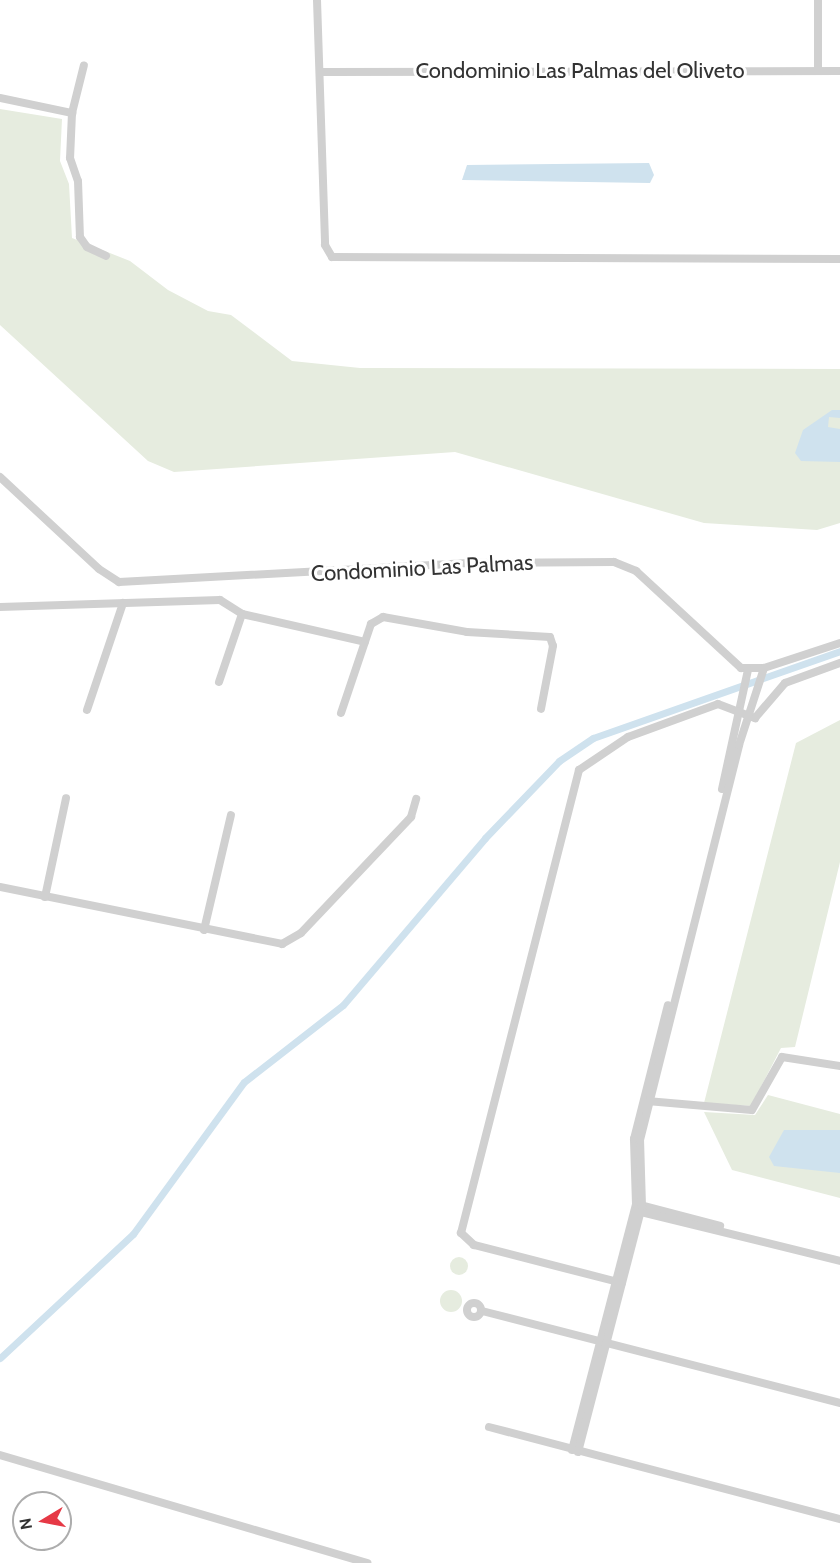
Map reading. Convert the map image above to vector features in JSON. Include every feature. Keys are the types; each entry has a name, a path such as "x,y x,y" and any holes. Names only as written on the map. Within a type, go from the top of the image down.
{"street":[{"path":"317,0 325,245 332,257 840,260"},
{"path":"818,0 818,71"},
{"path":"84,65 72,113 70,158 78,181 80,237 87,248 106,256"},
{"name":"Condominio Las Palmas del Oliveto","path":"320,72 840,70"},
{"path":"0,98 72,113"},
{"name":"Condominio Las Palmas","path":"0,477 102,573 119,582 468,563 614,562 636,571 724,655 748,670"},
{"path":"0,607 220,600 242,614 365,642"},
{"path":"87,710 123,603"},
{"path":"219,682 242,614"},
{"path":"341,713 372,622 383,617 467,632 547,635 553,646 541,709"},
{"path":"575,1451 638,1208 640,1144 647,1101 748,687 748,670 764,668 840,643"},
{"path":"619,1282 466,1242 461,1233 579,770 628,737 718,704 750,717 759,716 785,683 840,663"},
{"path":"647,1101 759,678 764,668"},
{"path":"45,897 66,798"},
{"path":"0,887 266,945 296,938 411,817 416,799"},
{"path":"204,930 231,815"},
{"path":"647,1101 752,1110 784,1056 840,1066"},
{"path":"638,1208 840,1257"},
{"path":"638,1208 840,1262"},
{"path":"482,1311 840,1403"},
{"path":"489,1427 840,1519"},
{"path":"0,1455 367,1563"}],"shaded area":[{"path":"0,109 62,119 60,161 69,184 72,238 130,261 168,290 208,311 231,315 292,361 360,368 840,369 840,523 817,530 704,523 455,452 174,472 148,461 0,325"},
{"path":"840,720 840,862 795,1047 781,1048 751,1106 704,1103 796,743"},
{"path":"768,1095 840,1114 840,1198 732,1170 704,1112 755,1115"},
{"path":"459,1257 465,1260 468,1266 465,1272 459,1275 453,1272 450,1266 453,1260"},
{"path":"451,1290 459,1293 462,1301 459,1309 451,1312 443,1309 440,1301 443,1293"}],"water":[{"path":"649,163 654,175 650,183 462,180 467,165"},
{"path":"832,410 840,410 840,418 829,417 828,427 840,429 840,462 801,461 795,453 803,430"},
{"path":"784,1130 840,1130 840,1173 774,1166 769,1157"}],"waterway":[{"path":"0,1358 133,1234 244,1082 343,1005 485,838 559,761 593,738 840,651"}]}
